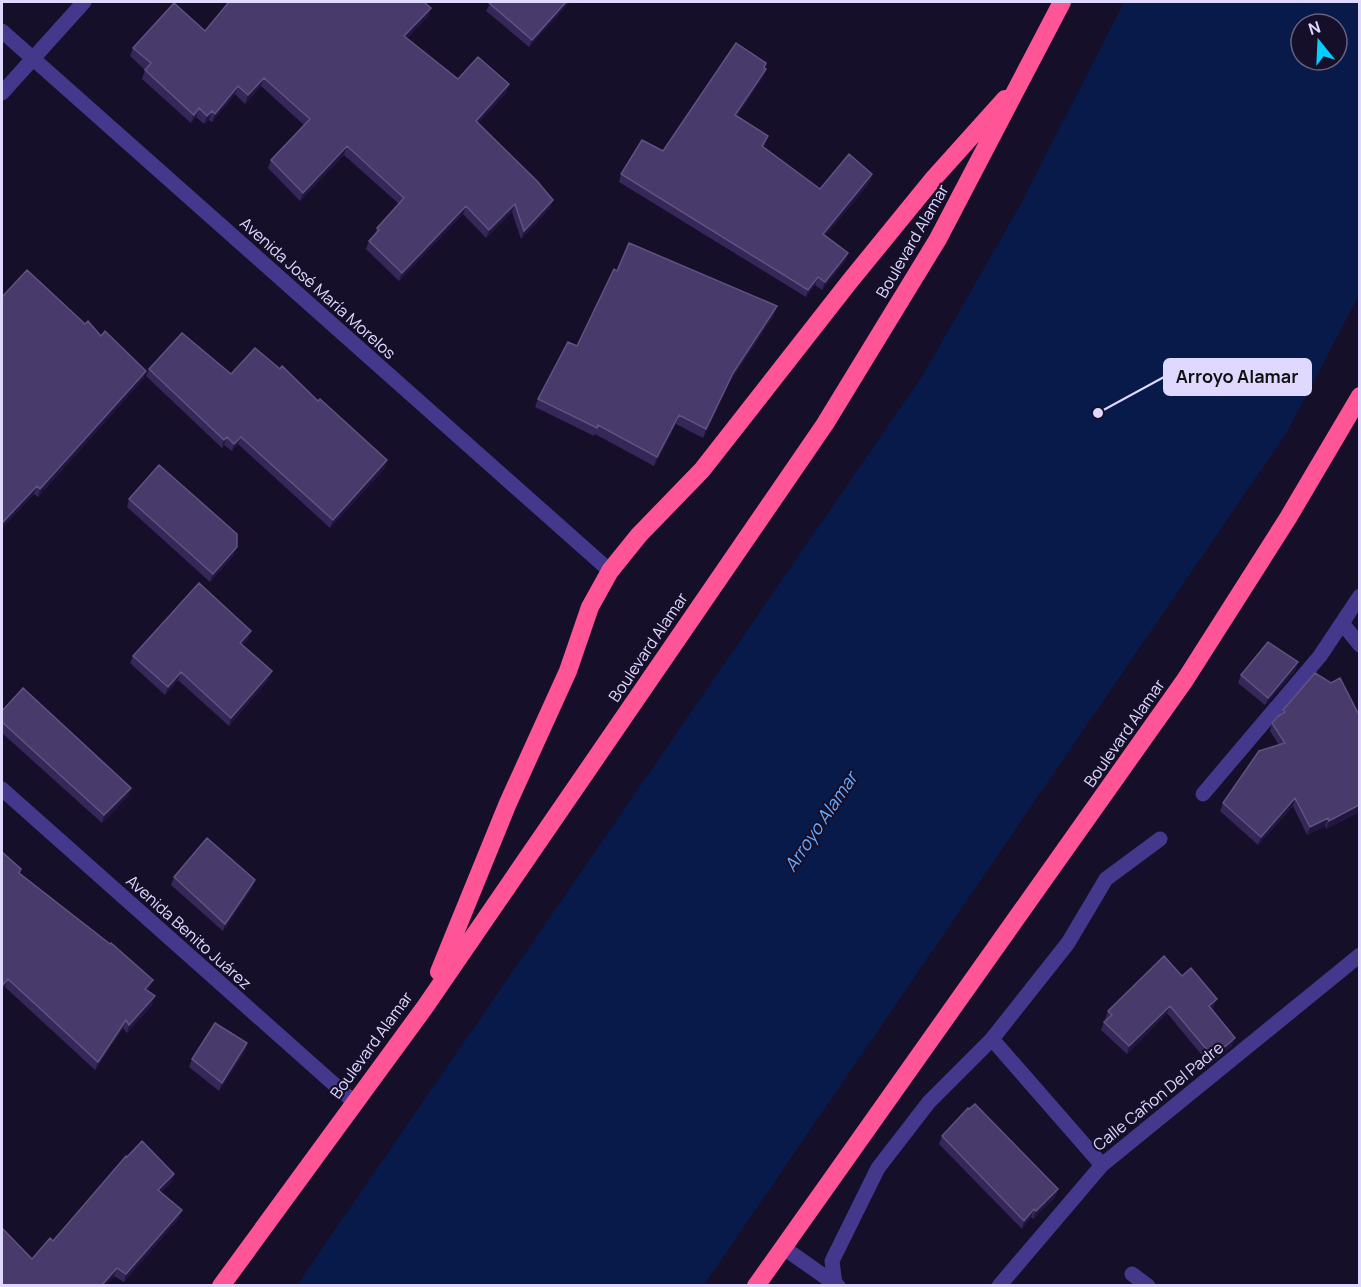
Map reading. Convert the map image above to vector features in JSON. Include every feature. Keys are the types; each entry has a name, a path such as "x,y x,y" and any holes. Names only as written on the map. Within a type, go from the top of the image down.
{"highway":[{"name":"Boulevard Alamar","path":"221,1286 424,1007 825,424 938,239 1062,2"},
{"path":"424,1007 508,803 568,671 590,607 610,571 639,535 702,470 934,178 1024,77"},
{"name":"Boulevard Alamar","path":"756,1286 1185,680 1288,518 1359,396"}],"street":[{"path":"2,93 84,2"},
{"name":"Avenida José María Morelos","path":"2,31 610,571"},
{"path":"1203,794 1320,656 1359,596"},
{"path":"1342,623 1359,645"},
{"name":"Avenida Benito Juárez","path":"2,789 354,1102"},
{"path":"837,1285 832,1261 878,1168 929,1102 992,1039 1068,944 1106,879 1160,839"},
{"name":"Calle Cañon Del Padre","path":"999,1286 1102,1165 1359,955"},
{"path":"992,1039 1102,1165"},
{"path":"784,1248 837,1285"},
{"path":"1131,1274 1148,1286"}],"water":[{"path":"1124,2 1359,2 1359,295 1287,432 704,1285 297,1285 923,375 1022,202"}],"building":[{"path":"229,2 424,2 431,8 404,36 458,79 478,57 509,84 476,121 537,181 553,200 524,231 515,204 489,230 466,206 402,273 369,241 379,230 377,228 404,198 347,146 303,193 271,160 310,119 264,78 248,95 238,86 215,114 212,111 207,116 199,108 194,115 145,70 151,63 133,48 174,3 205,31"},
{"path":"566,2 532,40 489,3"},
{"path":"736,43 766,63 764,68 766,69 735,115 768,136 762,146 820,189 849,154 872,174 823,234 848,253 825,282 818,277 808,290 621,174 642,140 663,151"},
{"path":"629,243 777,306 733,373 706,429 679,415 657,457 598,425 597,428 538,399 568,342 577,346 614,269 617,271"},
{"path":"27,270 85,324 88,321 101,336 105,331 146,371 40,489 37,486 2,523 2,297"},
{"path":"182,333 231,374 255,348 280,369 282,366 318,401 320,399 387,460 333,520 241,437 234,444 227,437 224,440 149,369"},
{"path":"159,465 237,534 237,547 213,574 129,499"},
{"path":"199,583 251,631 240,643 272,671 231,718 181,672 168,687 133,656"},
{"path":"1268,642 1298,662 1268,698 1241,675"},
{"path":"1315,673 1331,683 1340,678 1359,715 1359,805 1329,821 1328,818 1310,827 1295,798 1261,837 1223,803 1259,751 1285,743 1272,723 1285,712 1283,710"},
{"path":"23,688 131,788 104,815 2,722 2,711"},
{"path":"207,838 255,880 225,924 174,877"},
{"path":"2,852 21,869 19,873 111,943 153,980 145,989 155,996 129,1025 126,1020 98,1062 8,979 2,986"},
{"path":"1164,956 1182,976 1191,968 1217,999 1209,1006 1235,1038 1213,1057 1170,1006 1129,1046 1104,1022 1112,1015 1108,1011"},
{"path":"215,1023 247,1043 222,1083 192,1059"},
{"path":"975,1104 1058,1189 1036,1211 1034,1209 1024,1221 942,1136 968,1108"},
{"path":"142,1141 174,1174 158,1190 182,1210 126,1274 117,1268 101,1286 2,1286 2,1228 32,1259 50,1238 53,1241 126,1156"}],"place":[{"name":"Arroyo Alamar","path":"1098,413"}]}
